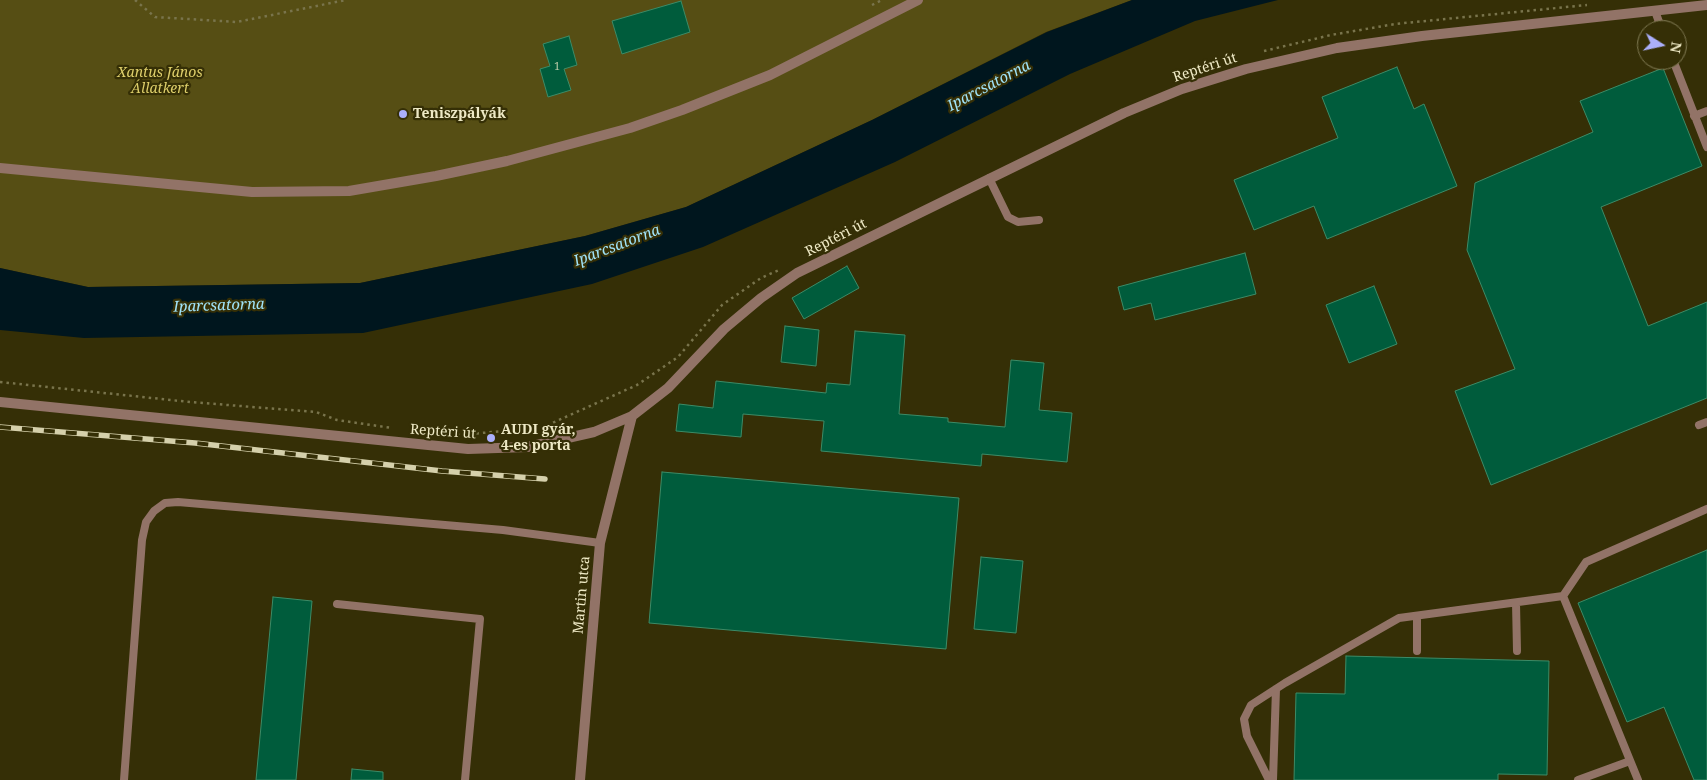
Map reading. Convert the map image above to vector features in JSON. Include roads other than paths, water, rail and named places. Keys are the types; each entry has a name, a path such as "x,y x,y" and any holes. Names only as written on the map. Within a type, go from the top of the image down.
{"street":[{"path":"0,168 252,192 349,191 436,176 506,161 630,128 682,110 770,74 918,0"},
{"name":"Reptéri út","path":"0,402 468,449 528,447 594,432 632,416 668,388 724,330 761,298 797,273 1124,113 1182,89 1246,69 1337,48 1422,36 1707,5"},
{"name":"Martin utca","path":"580,780 600,543 632,416"}],"lane":[{"path":"1655,12 1658,20"},
{"path":"1677,70 1707,147"},
{"path":"1694,116 1707,111"},
{"path":"989,178 1008,216 1018,222 1039,220"},
{"path":"124,780 142,540 146,522 154,511 166,503 178,502 503,530 600,543"},
{"path":"1269,780 1247,736 1244,719 1251,705 1276,689 1399,618 1563,596 1586,562 1707,508"},
{"path":"1563,596 1638,780"},
{"path":"1516,603 1516,651"},
{"path":"337,604 480,619 464,780"},
{"path":"1417,616 1417,651"},
{"path":"1273,780 1276,689"},
{"path":"1578,780 1630,761"}],"water":[{"name":"Iparcsatorna","path":"1132,0 1278,0 1195,21 1070,74 895,162 703,247 592,284 363,333 84,338 0,330 0,268 88,287 360,283 585,236 686,207 872,120 1047,32"}],"railway":[{"path":"0,427 195,443 442,471 545,479"}],"place":[{"name":"Teniszpályák","path":"403,114"},
{"name":"AUDI gyár, 4-es porta","path":"491,438"}],"park label":[{"name":"Xantus János Állatkert","path":"160,82"}]}
